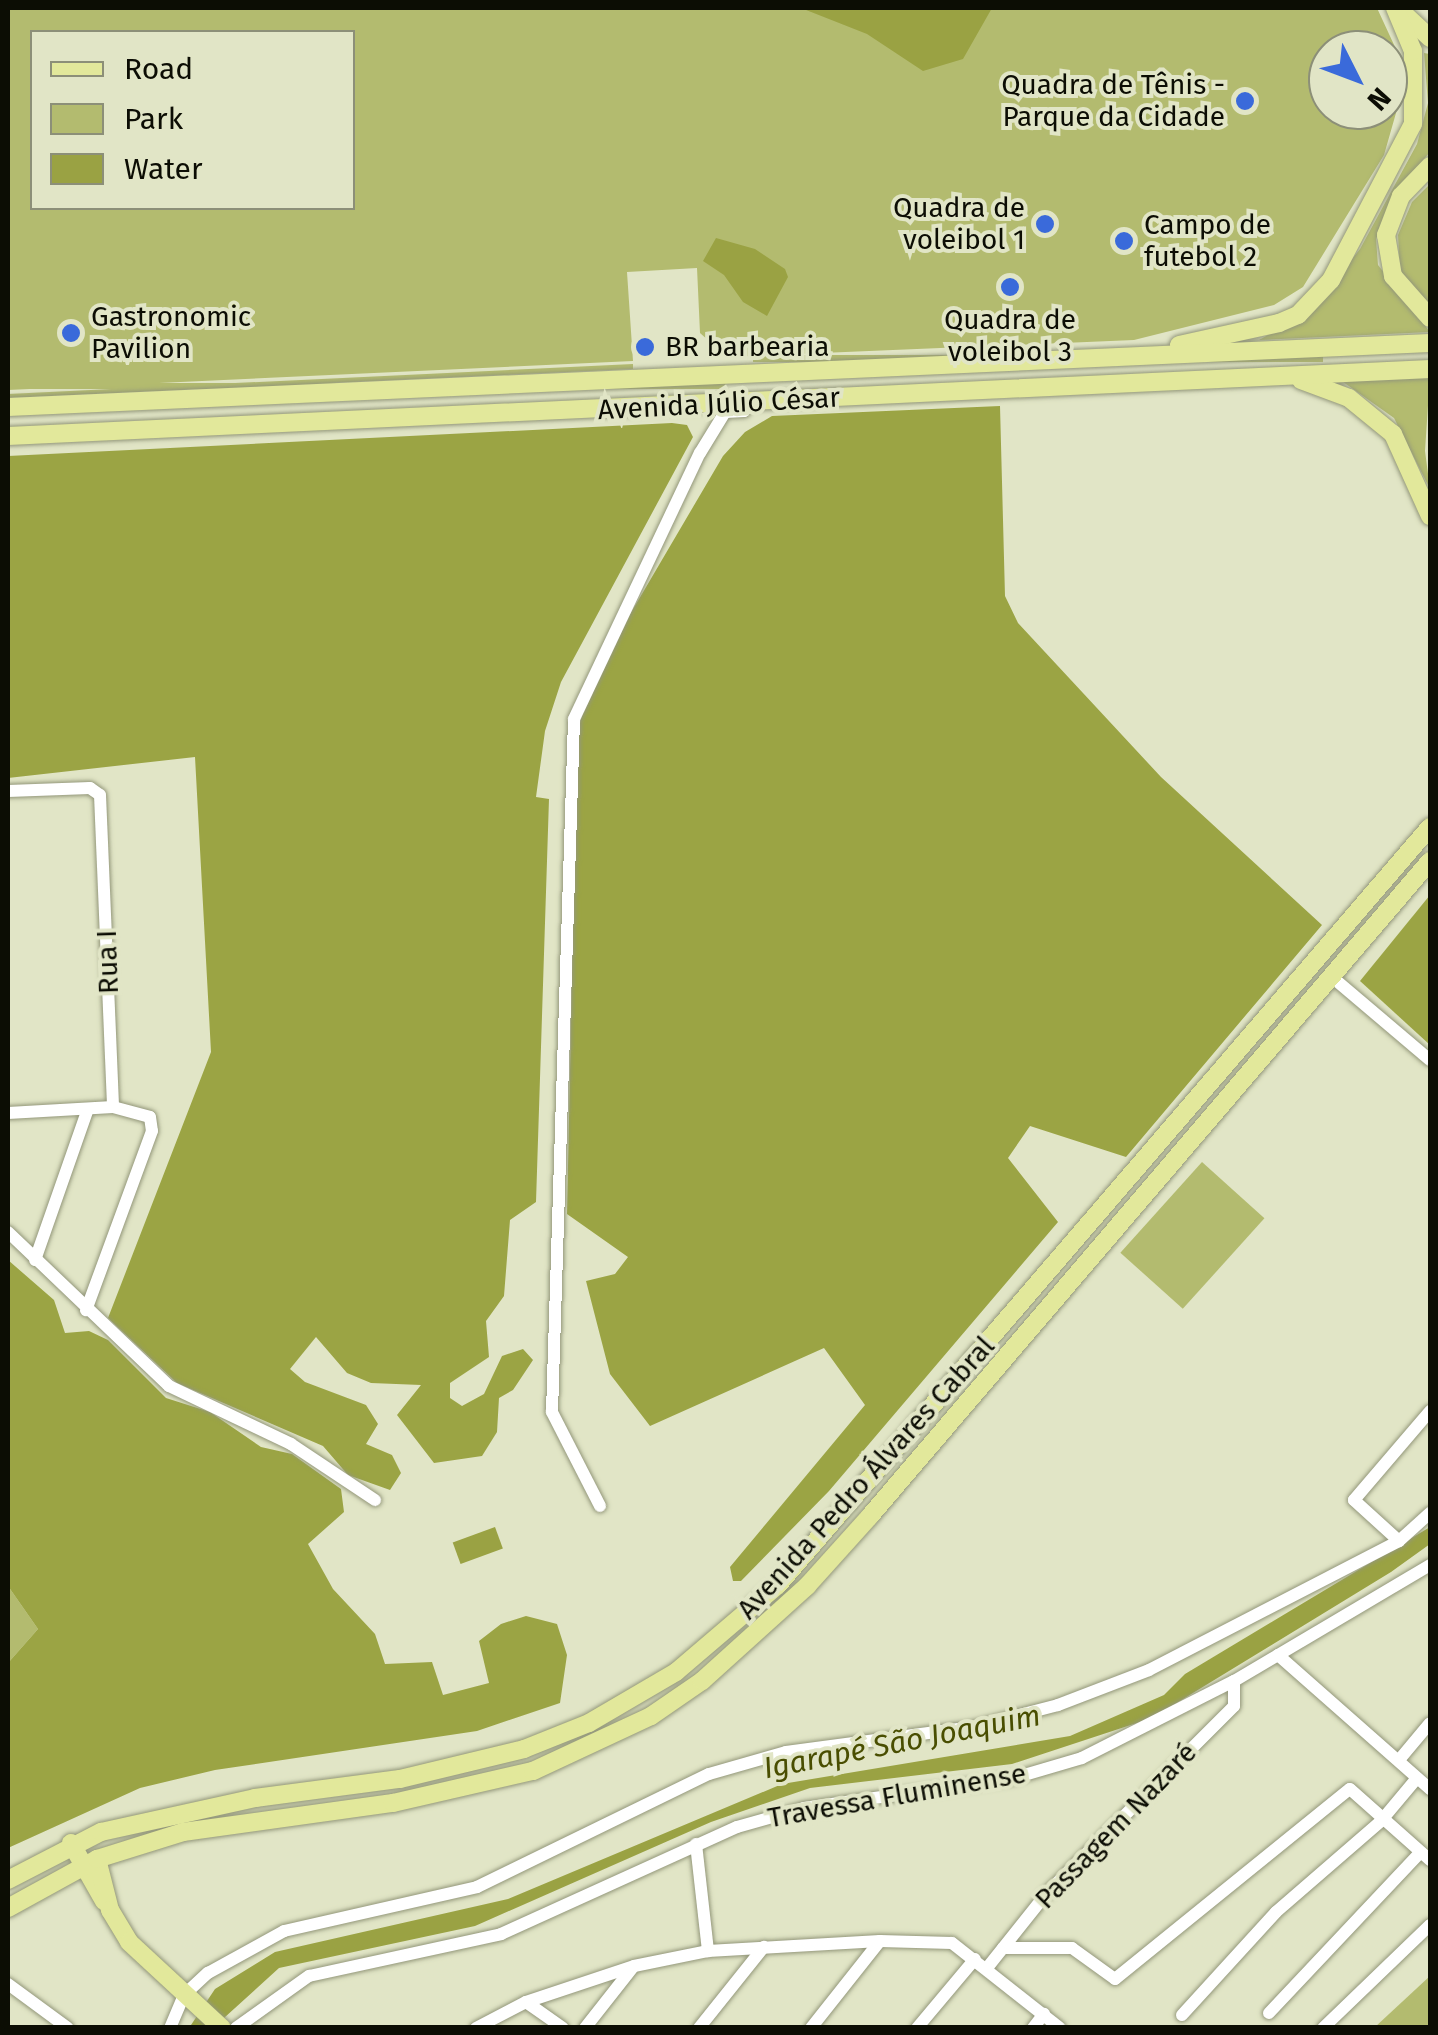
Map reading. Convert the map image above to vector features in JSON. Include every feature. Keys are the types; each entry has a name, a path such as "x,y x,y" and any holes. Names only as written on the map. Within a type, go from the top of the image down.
{"main road":[{"path":"1398,9 1430,19"},
{"path":"1398,9 1430,38"},
{"path":"1111,357 1253,332 1298,315 1316,299 1402,156 1414,124 1414,51 1398,9"},
{"path":"1430,166 1401,196 1386,235 1394,276 1430,318"},
{"name":"Avenida Júlio César","path":"8,407 1430,343"},
{"name":"Avenida Júlio César","path":"8,436 1430,368"},
{"path":"1292,377 1372,413 1406,455 1430,516"},
{"name":"Avenida Pedro Álvares Cabral","path":"8,1880 72,1843 168,1816 400,1779 524,1749 590,1723 676,1672 778,1585 814,1545 1430,827"},
{"name":"Avenida Pedro Álvares Cabral","path":"8,1908 88,1863 183,1832 393,1803 533,1771 650,1716 702,1682 808,1586 1430,862"},
{"path":"72,1843 88,1863 128,1942 222,2028"}],"street":[{"path":"600,1506 552,1412 574,719 700,454 725,412 744,411 748,403"},
{"name":"Rua I","path":"8,791 90,788 100,795 113,1107"},
{"path":"1332,977 1430,1060"},
{"path":"8,1113 113,1107 144,1113 152,1131 86,1310"},
{"path":"35,1260 88,1109"},
{"path":"8,1232 170,1386 290,1444 376,1500"},
{"path":"1398,1540 1357,1502 1430,1411"},
{"path":"170,2028 188,1998 246,1947 284,1931 477,1887 708,1774 786,1752 1012,1720 1076,1698 1148,1670 1398,1540 1430,1514"},
{"name":"Travessa Fluminense","path":"236,2028 309,1976 501,1934 696,1844 804,1808 954,1790 1065,1763 1234,1681 1430,1565"},
{"path":"1278,1655 1430,1789"},
{"name":"Passagem Nazaré","path":"917,2028 981,1964 1003,1948 1046,1894 1234,1706 1234,1681"},
{"path":"1398,1760 1430,1724"},
{"path":"1182,2016 1276,1912 1381,1821 1417,1778"},
{"path":"1003,1948 1072,1948 1114,1979 1345,1791 1353,1789 1381,1821 1426,1856 1269,2013"},
{"path":"696,1844 708,1951"},
{"path":"1323,2028 1430,1924"},
{"path":"811,2028 880,1941"},
{"path":"479,2025 526,2002 634,1966 708,1951 880,1941 952,1943 1060,2028"},
{"path":"699,2028 764,1948"},
{"path":"585,2028 634,1966"},
{"path":"8,1984 68,2028"},
{"path":"526,2002 563,2028"},
{"path":"1033,2028 1044,2014"}],"green space":[{"path":"8,8 1377,8 1387,30 1308,30 1308,130 1391,130 1384,155 1303,287 1274,305 1134,340 727,357 700,333 697,268 627,272 633,361 8,390"},
{"path":"1424,53 1430,54 1430,152 1395,193 1376,239 1378,265 1430,332 1259,340 1311,311 1360,249 1417,144 1428,103"},
{"path":"1430,184 1430,306 1400,272 1398,235 1412,202"},
{"path":"753,355 1323,355 1323,362 753,362"},
{"path":"633,364 633,369 8,398 8,394"},
{"path":"1430,375 1425,451 1430,489 1394,418 1339,379"},
{"path":"8,383 726,383 726,389 8,389"},
{"path":"1202,1162 1264,1218 1183,1309 1120,1253"},
{"path":"8,1586 38,1629 8,1663"},
{"path":"1430,1976 1430,2027 1375,2027"}],"shaded area":[{"path":"1000,406 1005,596 1018,623 1161,777 1322,925 1126,1157 1030,1126 1008,1158 1058,1222 829,1491 741,1581 733,1581 730,1567 865,1405 824,1348 650,1426 610,1374 586,1281 615,1274 628,1257 567,1214 577,734 592,679 723,456 745,432 772,416"},
{"path":"687,425 693,437 561,682 545,731 536,797 549,799 536,1202 510,1220 504,1296 486,1321 489,1357 450,1383 450,1398 462,1406 484,1394 502,1356 523,1349 533,1360 513,1390 499,1398 497,1432 482,1456 434,1463 397,1415 421,1385 371,1383 347,1373 316,1337 290,1369 305,1382 366,1405 378,1424 366,1444 392,1455 401,1473 390,1490 348,1475 323,1446 177,1383 108,1318 211,1052 195,757 8,778 8,456"},
{"path":"1430,895 1430,1045 1360,981"},
{"path":"8,1260 54,1300 65,1333 89,1331 108,1340 166,1398 210,1412 261,1447 292,1454 341,1489 344,1512 308,1544 333,1589 375,1634 385,1664 432,1662 443,1695 489,1683 479,1641 501,1624 526,1616 557,1624 567,1655 560,1703 477,1731 215,1770 140,1788 8,1848 8,1663 38,1629 8,1586"}],"water":[{"path":"801,8 992,8 963,59 923,71 867,34"},
{"path":"716,238 755,249 785,269 788,277 767,316 743,302 724,275 703,261"},
{"path":"495,1527 503,1549 461,1564 453,1542"},
{"path":"1430,1527 1430,1544 1391,1572 1152,1718 1012,1764 810,1788 711,1822 475,1926 279,1968 214,2027 189,2028 215,1989 275,1952 508,1899 782,1784 1070,1736 1164,1695 1185,1674"}],"place":[{"name":"Quadra de Tênis - Parque da Cidade","path":"1245,101"},
{"name":"Quadra de voleibol 1","path":"1045,224"},
{"name":"Campo de futebol 2","path":"1124,241"},
{"name":"Quadra de voleibol 3","path":"1010,287"},
{"name":"Gastronomic Pavilion","path":"71,333"},
{"name":"BR barbearia","path":"645,347"}],"water label":[{"name":"Igarapé São Joaquim","path":"902,1742"}]}
